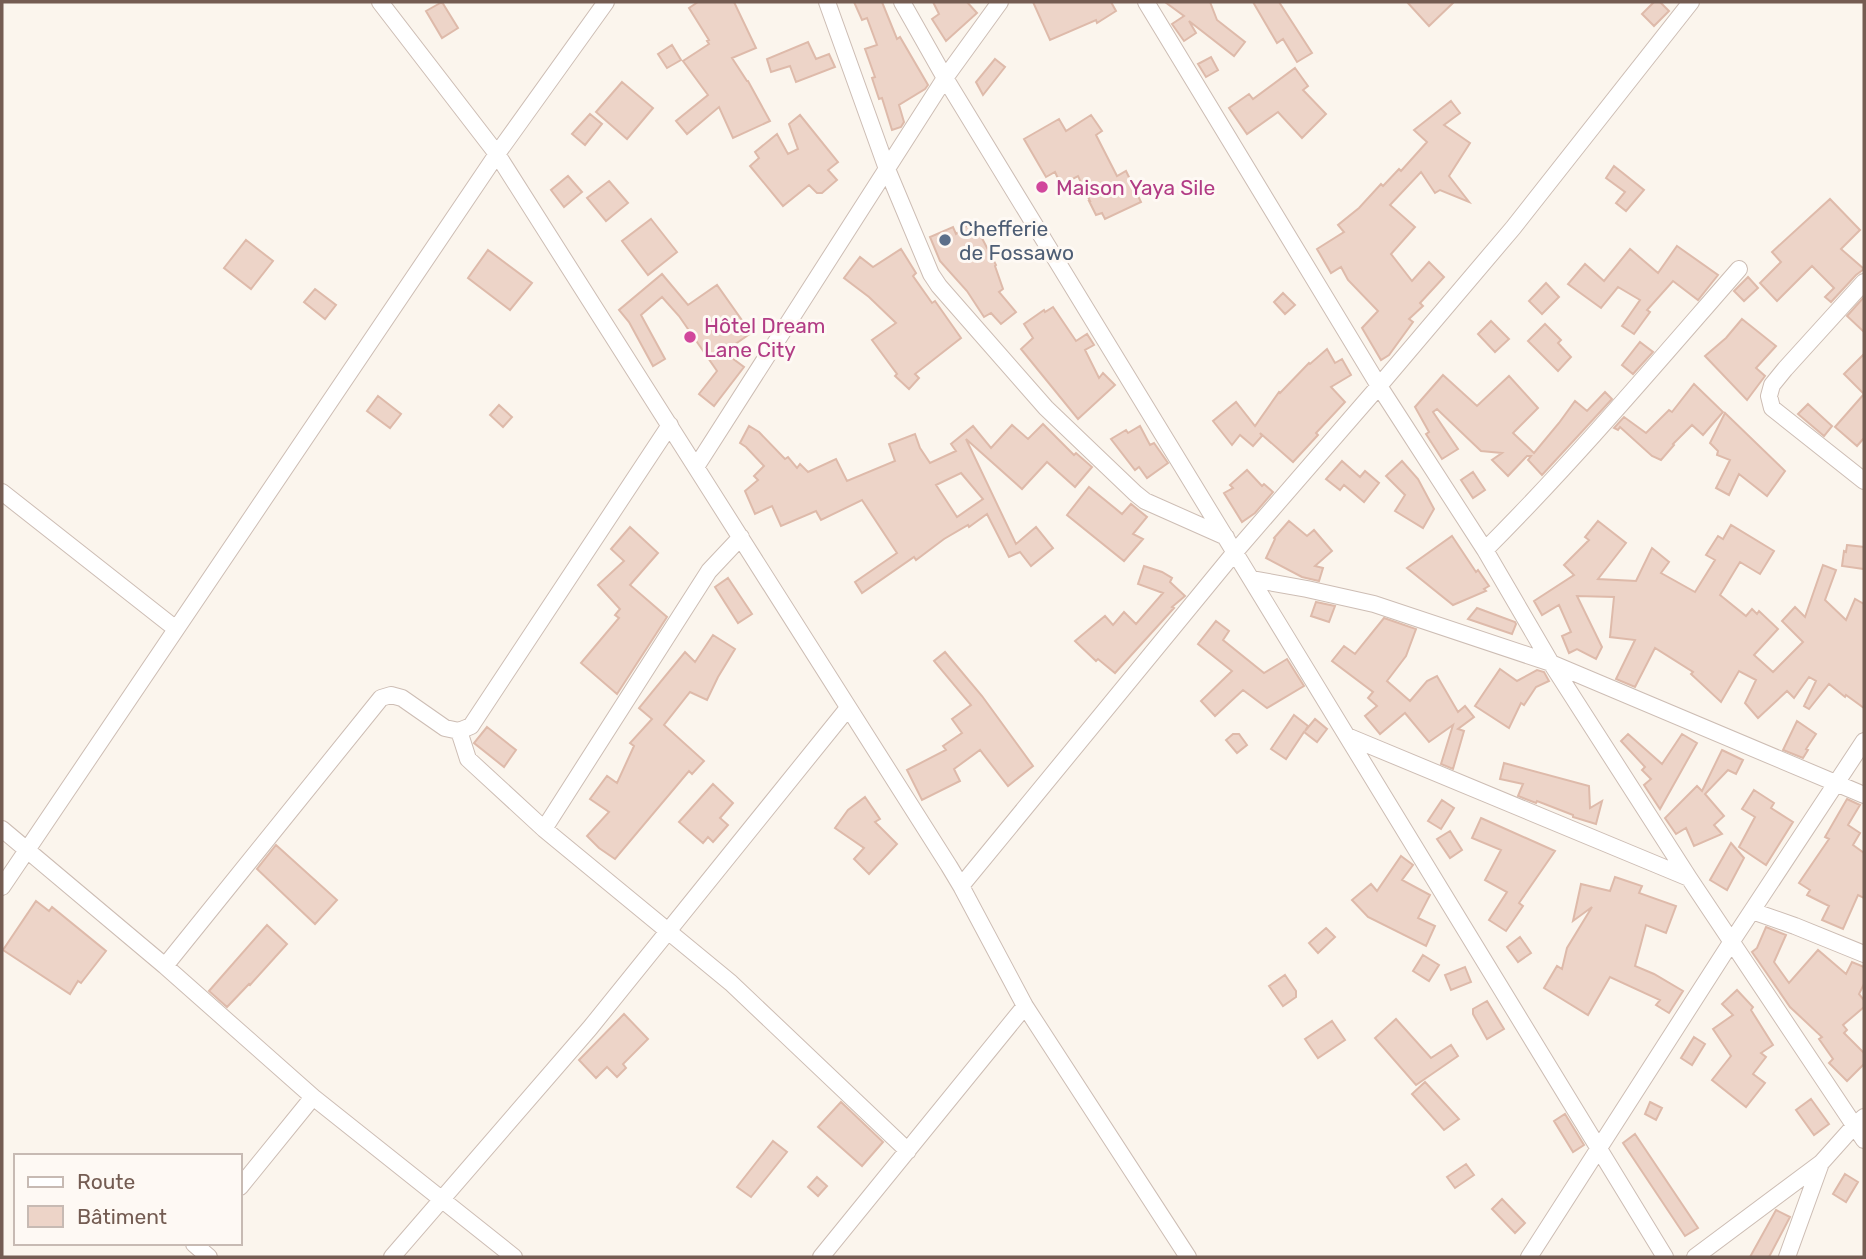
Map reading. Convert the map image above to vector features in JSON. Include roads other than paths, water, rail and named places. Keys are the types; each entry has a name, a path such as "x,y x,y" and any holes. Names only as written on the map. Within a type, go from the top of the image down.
{"street":[{"path":"380,2 498,154 961,886 1025,1006 1188,1257"},
{"path":"2,887 498,154 606,2"},
{"path":"827,2 887,169 930,274 1046,408 1145,501 1226,537"},
{"path":"902,2 945,78 1665,1257"},
{"path":"696,467 945,78 1000,2"},
{"path":"1146,2 1379,386 1485,550 1551,663 1732,942 1859,1121 1864,1140"},
{"path":"961,886 1235,552 1513,228 1691,2"},
{"path":"1485,550 1588,443 1739,269"},
{"path":"1864,282 1785,369 1772,385 1769,396 1772,408 1864,481"},
{"path":"165,967 381,698 391,695 402,698 445,728 459,731 471,726 670,425"},
{"path":"2,492 176,629"},
{"path":"544,829 709,570 741,537"},
{"path":"1252,579 1374,604 1551,663 1864,795"},
{"path":"392,1257 590,1028 848,708"},
{"path":"459,731 468,759 544,829 730,984 908,1150"},
{"path":"1347,736 1689,878"},
{"path":"1529,1257 1864,741"},
{"path":"2,829 313,1097 513,1257"},
{"path":"1752,911 1864,954"},
{"path":"821,1257 1025,1006"},
{"path":"242,1185 313,1097"},
{"path":"1695,1257 1821,1163 1859,1121"},
{"path":"1787,1257 1821,1163"},
{"path":"195,1245 209,1257"}],"place":[{"name":"Maison Yaya Sile","path":"1042,187"},
{"name":"Chefferie de Fossawo","path":"945,240"},
{"name":"Hôtel Dream Lane City","path":"690,337"}]}
